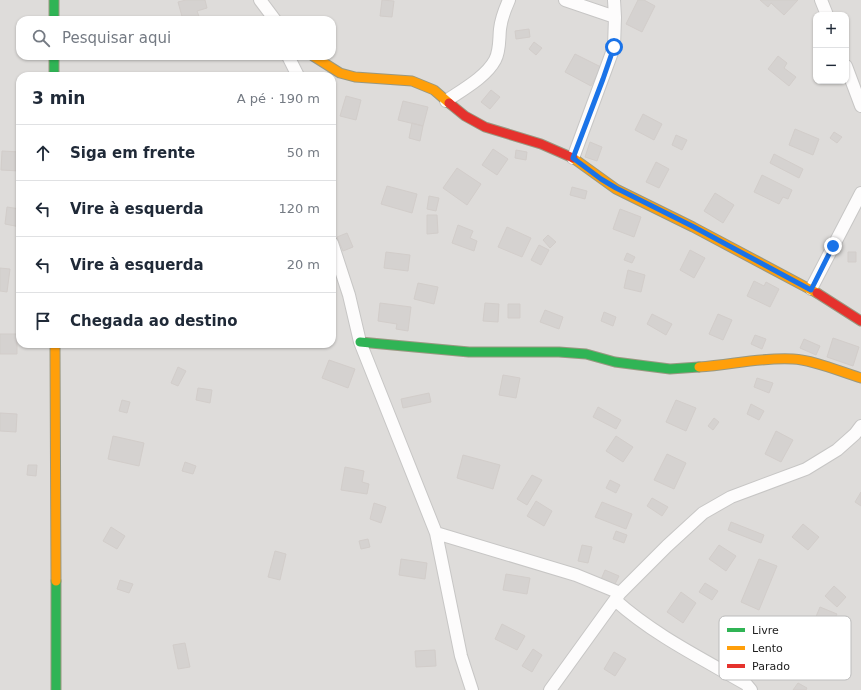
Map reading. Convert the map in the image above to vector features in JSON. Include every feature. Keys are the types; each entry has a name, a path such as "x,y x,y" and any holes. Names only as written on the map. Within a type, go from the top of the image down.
{"street":[{"path":"54,0 54,16"},
{"path":"446,101 474,82 489,69 496,59 500,29 508,0"},
{"path":"565,0 615,17"},
{"path":"573,158 614,47 614,0"},
{"path":"822,0 826,12"},
{"path":"262,4 268,16"},
{"path":"262,4 272,16"},
{"path":"54,60 54,72"},
{"path":"290,60 296,72"},
{"path":"319,60 340,73 355,77 412,81 434,90 465,116 485,127 542,144 573,158 601,179 616,188 694,227 811,290 861,321"},
{"path":"849,74 861,106"},
{"path":"811,290 861,193"},
{"path":"336,255 349,295 360,342 436,533 460,649 472,690"},
{"path":"360,342 469,352 559,352 586,354 615,362 670,369 712,366 762,359 795,359 822,364 861,378"},
{"path":"55,348 56,690"},
{"path":"550,690 618,597 667,546 703,513 731,497 806,469 837,450 855,434 861,426"},
{"path":"436,533 576,575 618,597 634,617 719,669"},
{"path":"739,680 746,684 751,690"}],"shaded area":[{"path":"0,0 861,0 861,690 0,690"}],"building":[{"path":"186,0 205,0 207,8 197,11 199,16 182,16 178,2"},
{"path":"382,0 394,1 392,17 380,16"},
{"path":"638,0 644,0 655,6 642,32 626,24"},
{"path":"760,0 798,0 784,15 771,3 768,7"},
{"path":"529,29 530,37 516,39 515,31"},
{"path":"534,42 542,48 536,55 529,49"},
{"path":"575,54 601,67 591,86 565,72"},
{"path":"778,56 787,63 784,68 796,77 789,86 768,69"},
{"path":"491,90 500,97 490,109 481,102"},
{"path":"346,96 361,100 356,120 340,116"},
{"path":"403,101 428,107 423,126 398,120"},
{"path":"643,114 662,124 654,140 635,130"},
{"path":"412,123 423,126 420,141 409,138"},
{"path":"795,129 819,139 813,155 789,145"},
{"path":"834,132 842,137 837,143 830,138"},
{"path":"676,135 687,140 682,150 672,145"},
{"path":"590,142 602,147 597,161 585,157"},
{"path":"493,149 508,159 497,175 482,165"},
{"path":"516,150 527,152 526,160 515,158"},
{"path":"2,151 16,152 16,171 1,170"},
{"path":"774,154 803,169 799,178 770,163"},
{"path":"656,162 669,169 659,188 646,182"},
{"path":"457,168 481,184 467,205 443,188"},
{"path":"762,175 792,190 788,199 783,197 779,204 754,192"},
{"path":"387,186 417,194 412,213 381,204"},
{"path":"572,187 587,191 585,199 570,195"},
{"path":"715,193 734,205 723,223 704,211"},
{"path":"429,196 439,198 436,211 427,209"},
{"path":"7,207 16,208 16,226 5,224"},
{"path":"620,209 641,217 634,237 613,229"},
{"path":"427,215 437,215 438,233 427,234"},
{"path":"458,225 473,231 470,238 477,241 474,251 452,243"},
{"path":"507,227 531,238 522,257 498,247"},
{"path":"347,233 353,247 343,251 337,237"},
{"path":"548,235 556,242 550,248 543,240"},
{"path":"539,245 549,250 541,265 531,260"},
{"path":"690,250 705,258 694,278 680,270"},
{"path":"386,252 410,255 408,271 384,268"},
{"path":"848,252 856,252 856,262 848,262"},
{"path":"627,253 635,257 632,263 624,260"},
{"path":"0,268 10,269 7,292 0,291"},
{"path":"628,270 645,275 641,292 624,288"},
{"path":"754,281 764,286 766,282 779,289 770,307 747,296"},
{"path":"418,283 438,287 434,304 414,299"},
{"path":"380,303 411,307 408,331 396,329 397,324 378,321"},
{"path":"485,303 499,304 498,322 483,321"},
{"path":"508,304 520,304 520,318 508,318"},
{"path":"545,310 563,317 559,329 540,322"},
{"path":"604,312 616,317 613,326 601,321"},
{"path":"652,314 672,324 666,335 647,324"},
{"path":"718,314 732,320 723,340 709,334"},
{"path":"0,334 16,334 17,354 0,354"},
{"path":"755,335 766,339 762,349 751,344"},
{"path":"833,338 859,347 853,366 827,357"},
{"path":"804,339 820,346 816,355 800,348"},
{"path":"329,360 355,369 348,388 322,378"},
{"path":"178,367 186,371 178,386 171,383"},
{"path":"503,375 520,378 516,398 499,395"},
{"path":"757,378 773,383 769,393 754,387"},
{"path":"198,388 212,390 210,403 196,400"},
{"path":"429,393 431,402 403,408 401,399"},
{"path":"122,400 130,402 127,413 119,411"},
{"path":"676,400 696,408 686,431 666,422"},
{"path":"751,404 764,411 759,420 747,414"},
{"path":"598,407 621,420 616,429 593,417"},
{"path":"0,413 17,414 16,432 0,431"},
{"path":"714,418 719,422 713,430 708,426"},
{"path":"776,431 793,440 781,462 765,454"},
{"path":"113,436 144,443 139,466 108,459"},
{"path":"616,436 633,447 623,462 606,451"},
{"path":"667,454 686,463 674,489 654,480"},
{"path":"463,455 500,465 493,489 457,478"},
{"path":"185,462 196,466 193,474 182,471"},
{"path":"28,465 37,465 36,476 27,475"},
{"path":"345,467 364,471 362,482 369,484 367,494 341,490"},
{"path":"532,475 542,480 527,505 517,499"},
{"path":"610,480 620,485 616,493 606,488"},
{"path":"861,492 861,506 855,502"},
{"path":"652,498 668,507 662,516 647,506"},
{"path":"536,501 552,511 544,526 527,516"},
{"path":"602,502 632,514 626,529 595,517"},
{"path":"374,503 386,507 381,523 370,519"},
{"path":"731,522 764,535 761,543 728,530"},
{"path":"803,524 819,537 808,550 792,537"},
{"path":"111,527 125,536 117,549 103,541"},
{"path":"616,531 627,535 624,543 613,539"},
{"path":"368,539 370,547 361,549 359,541"},
{"path":"582,545 592,547 588,563 578,561"},
{"path":"719,545 736,556 726,571 709,559"},
{"path":"275,551 286,554 280,580 268,577"},
{"path":"401,559 427,563 425,579 399,575"},
{"path":"759,559 777,566 759,610 741,602"},
{"path":"605,570 619,576 613,588 600,582"},
{"path":"506,574 530,578 527,594 503,590"},
{"path":"120,580 133,584 129,593 117,589"},
{"path":"705,583 718,591 712,600 699,592"},
{"path":"834,586 846,597 837,607 825,596"},
{"path":"681,592 696,603 683,623 667,612"},
{"path":"820,607 837,614 836,616 816,616"},
{"path":"502,624 525,636 517,650 495,639"},
{"path":"185,643 190,667 178,669 173,645"},
{"path":"533,649 542,655 532,672 522,666"},
{"path":"435,650 436,666 416,667 415,651"},
{"path":"614,652 626,659 615,676 604,669"},
{"path":"798,683 807,688 806,690 793,690"}],"traffic: fast":[{"path":"54,0 54,16"},
{"path":"54,60 54,72"},
{"path":"360,342 469,352 559,352 586,354 615,362 670,369 699,367"},
{"path":"56,581 56,690"}],"traffic: slow":[{"path":"319,60 340,73 355,77 412,81 434,90 449,103"},
{"path":"573,158 616,189 693,227 817,293"},
{"path":"55,348 56,581"},
{"path":"699,367 769,359 793,359 818,364 861,378"}],"traffic: jam":[{"path":"449,103 465,116 485,127 541,144 573,158"},
{"path":"817,293 861,321"}],"route":[{"path":"614,47 573,158 601,179 616,188 694,227 811,290 833,246"}]}
